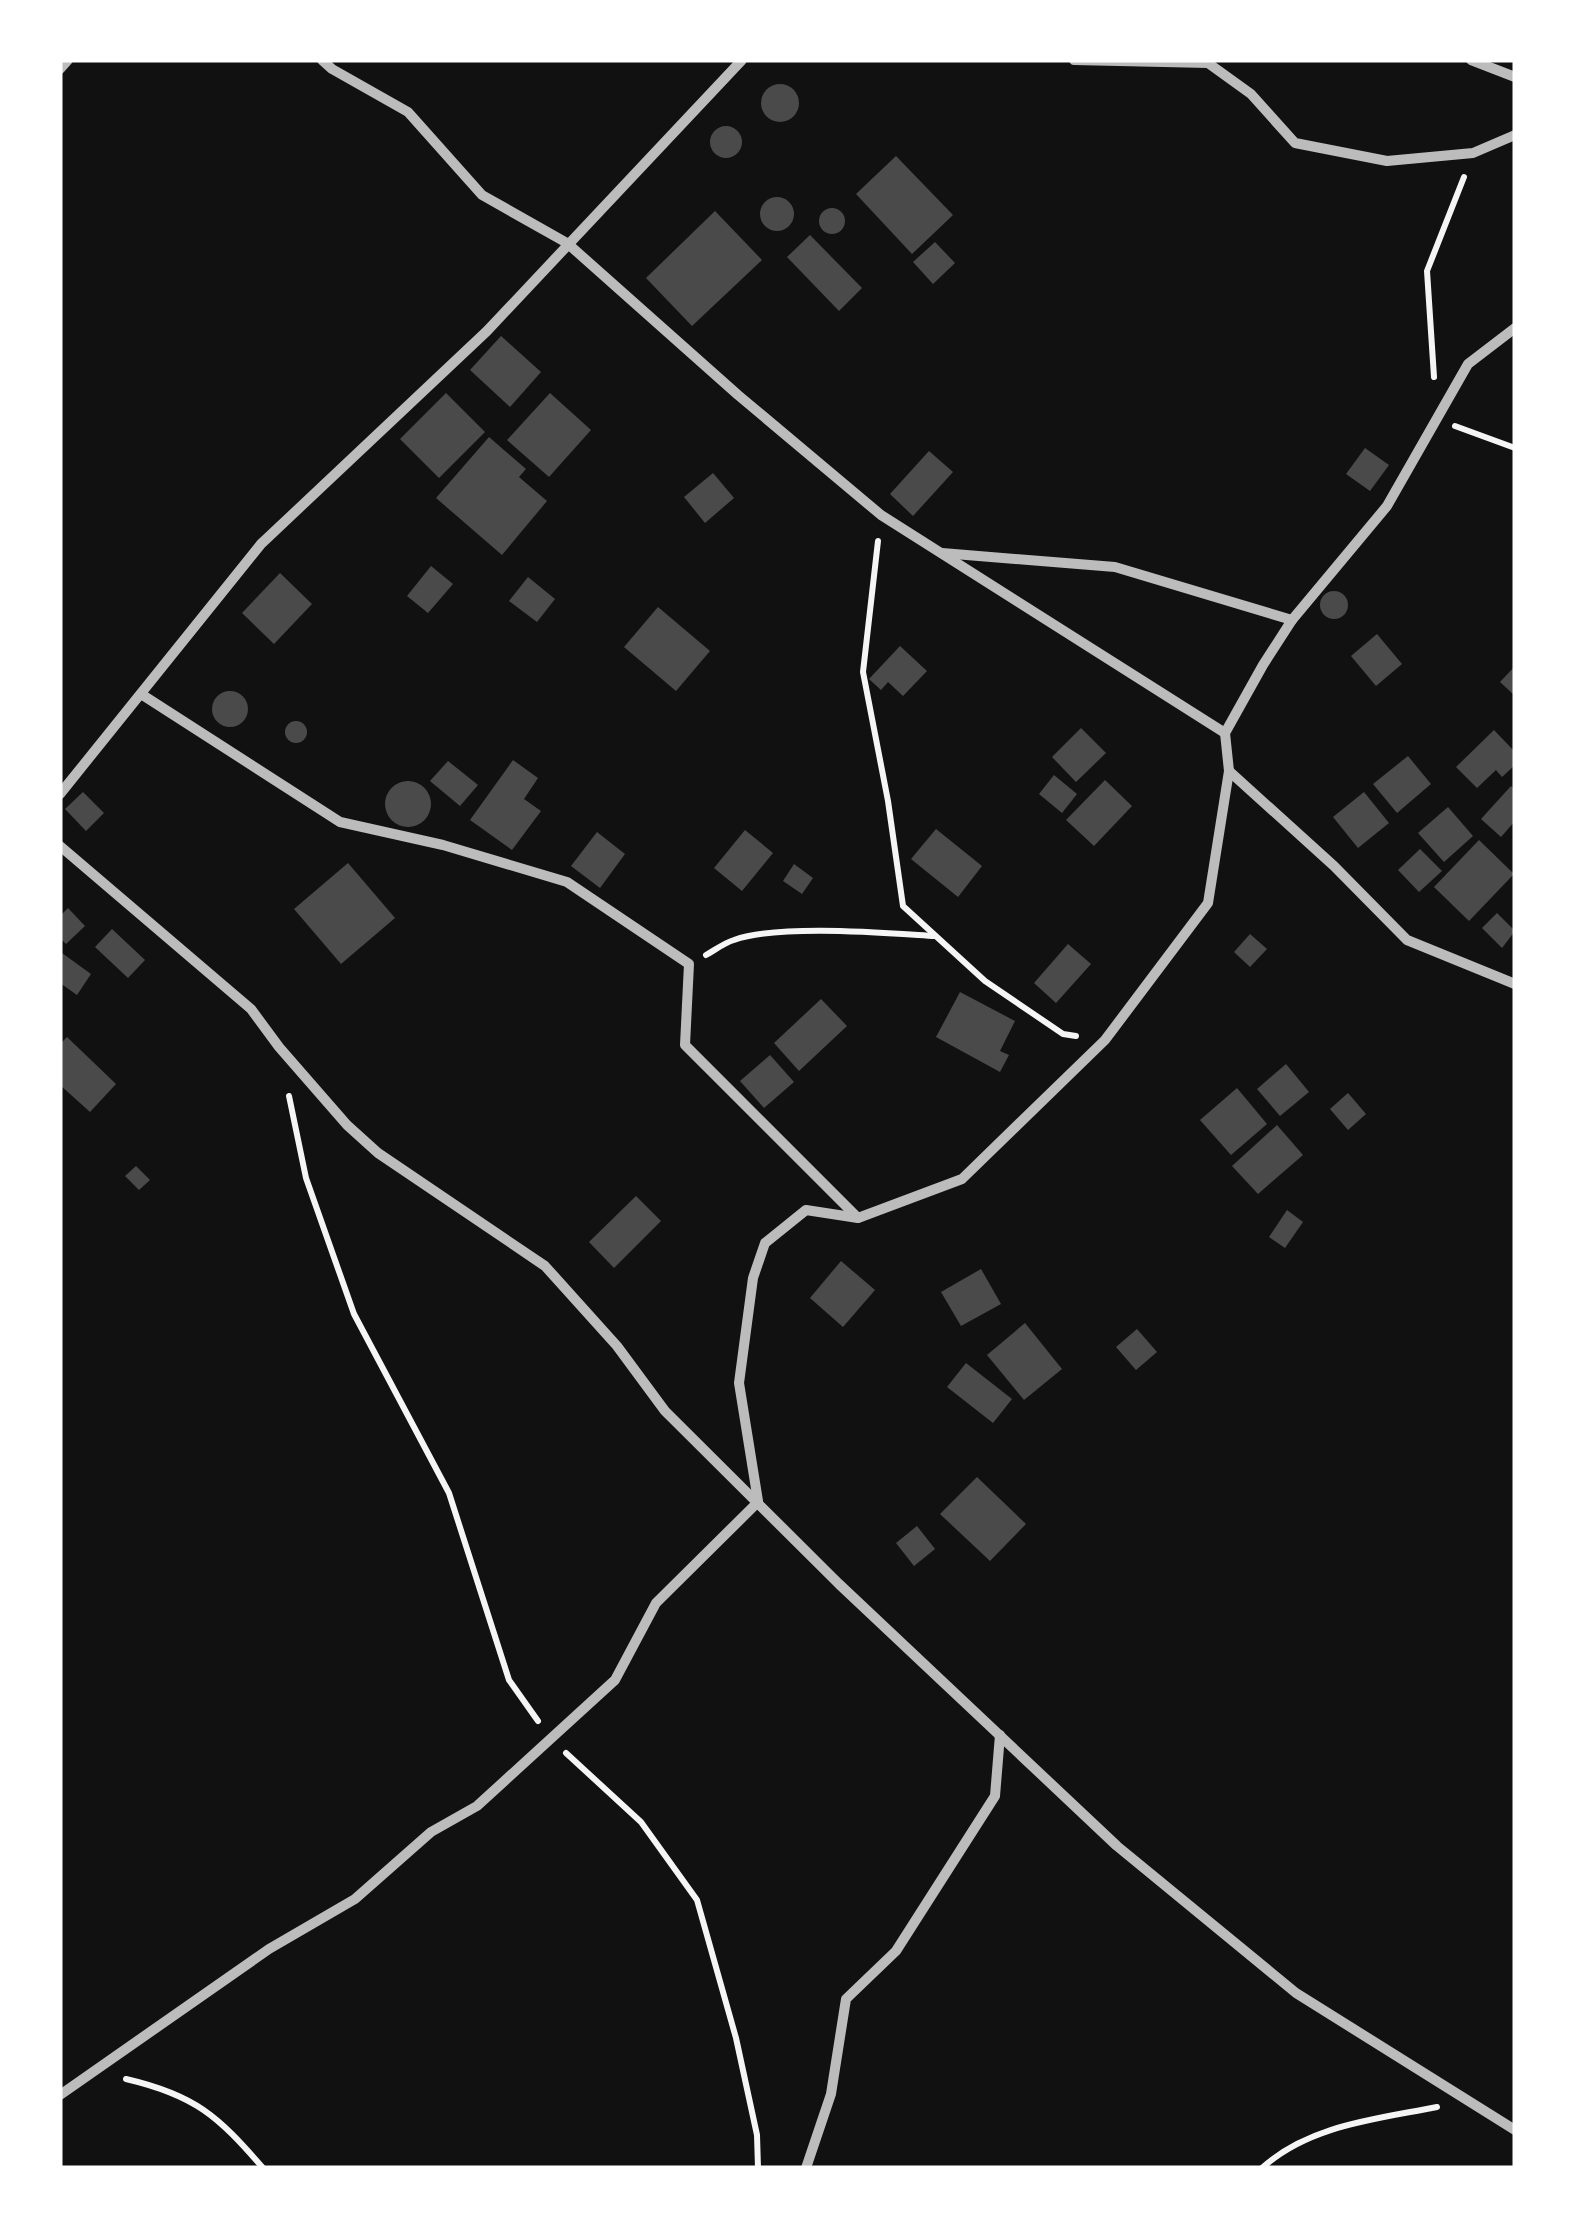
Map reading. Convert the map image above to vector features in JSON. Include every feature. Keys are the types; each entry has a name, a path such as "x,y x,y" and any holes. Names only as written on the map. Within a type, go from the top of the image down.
{"street":[{"path":"60,70 68,60"},
{"path":"322,60 332,70 408,112 482,195 568,243 738,395 881,515 1226,732"},
{"path":"60,794 261,544 487,331 742,60"},
{"path":"1074,60 1208,63 1252,94 1295,143 1387,162 1473,153 1515,135"},
{"path":"1471,60 1515,78"},
{"path":"758,1502 739,1383 753,1278 765,1243 806,1210 858,1218 962,1179 1105,1040 1208,902 1229,772 1226,732 1292,620 1387,506 1468,364 1515,328"},
{"path":"936,552 1115,567 1292,620"},
{"path":"141,694 340,822 443,845 567,882 688,964 685,1044 858,1218"},
{"path":"1229,772 1334,866 1406,940 1515,984"},
{"path":"60,846 251,1009 279,1047 378,1153 546,1266 617,1346 665,1411 839,1584 1117,1846 1296,1993 1515,2130"},
{"path":"60,864 71,856"},
{"path":"60,2095 269,1949 355,1899 430,1832 478,1806 615,1680 656,1603 758,1502"},
{"path":"806,2168 832,2094 846,1999 896,1951 995,1796 1000,1735"}],"path":[{"path":"1473,153 1427,271 1436,419 1515,448"},
{"path":"881,515 863,672 888,801 902,906 986,980 1064,1034 1105,1040"},
{"path":"688,964 735,939 778,933 936,936"},
{"path":"279,1047 306,1178 354,1314 449,1493 510,1680 549,1738 641,1822 697,1900 736,2038 757,2135 758,2168"},
{"path":"94,2072 166,2088 223,2122 263,2168"},
{"path":"1262,2168 1276,2156 1337,2127 1472,2100"}],"building":[{"path":"780,84 793,90 799,103 793,116 780,122 767,116 761,103 767,90"},
{"path":"726,126 737,131 742,142 737,153 726,158 715,153 710,142 715,131"},
{"path":"896,156 953,215 912,254 856,194"},
{"path":"777,197 789,202 794,214 789,226 777,231 765,226 760,214 765,202"},
{"path":"832,208 841,212 845,221 841,230 832,234 823,230 819,221 823,212"},
{"path":"715,211 762,260 692,326 646,278"},
{"path":"810,235 862,288 839,311 787,257"},
{"path":"935,242 955,263 933,284 913,262"},
{"path":"501,336 541,372 510,407 470,370"},
{"path":"446,393 485,432 439,478 400,439"},
{"path":"550,393 591,430 549,477 507,440"},
{"path":"489,437 526,469 519,477 547,501 502,555 436,498"},
{"path":"1365,448 1389,465 1370,491 1346,474"},
{"path":"929,451 953,472 913,516 890,494"},
{"path":"713,473 734,498 705,523 684,497"},
{"path":"431,566 453,584 428,613 407,596"},
{"path":"280,573 312,604 274,644 242,613"},
{"path":"528,577 555,599 537,622 509,601"},
{"path":"1334,591 1344,595 1348,605 1344,615 1334,619 1324,615 1320,605 1324,595"},
{"path":"658,607 710,651 676,691 624,647"},
{"path":"1377,634 1402,664 1376,686 1351,656"},
{"path":"900,646 927,671 903,696 888,682 881,690 869,679"},
{"path":"1515,666 1515,696 1500,682"},
{"path":"230,691 243,696 248,709 243,722 230,727 217,722 212,709 217,696"},
{"path":"296,721 304,724 304,740 296,743 288,740 285,732 288,724"},
{"path":"1081,728 1106,753 1076,782 1052,757"},
{"path":"1494,730 1515,752 1515,765 1502,777 1496,770 1477,788 1456,767"},
{"path":"1408,756 1431,784 1397,813 1373,784"},
{"path":"513,760 538,778 524,799 541,811 512,850 470,820"},
{"path":"448,761 478,785 460,806 430,781"},
{"path":"1054,775 1077,794 1062,813 1039,794"},
{"path":"1105,780 1132,806 1094,846 1066,820"},
{"path":"408,781 424,788 431,804 424,820 408,827 392,820 385,804 392,788"},
{"path":"1511,786 1515,790 1515,821 1501,837 1481,819"},
{"path":"83,792 104,813 86,831 65,809"},
{"path":"1364,792 1389,823 1358,848 1333,817"},
{"path":"1448,807 1473,836 1444,862 1418,833"},
{"path":"936,829 982,866 958,897 911,859"},
{"path":"745,830 773,853 742,891 714,868"},
{"path":"597,832 625,854 600,888 571,866"},
{"path":"1479,840 1514,874 1469,921 1434,887"},
{"path":"1420,849 1442,871 1419,892 1398,870"},
{"path":"348,863 395,918 341,964 294,909"},
{"path":"794,864 813,878 802,894 783,881"},
{"path":"68,908 85,926 66,944 60,938 60,916"},
{"path":"1497,913 1515,931 1502,948 1482,928"},
{"path":"112,929 145,960 128,978 95,947"},
{"path":"1250,934 1267,949 1250,967 1234,952"},
{"path":"1068,944 1091,964 1056,1003 1034,983"},
{"path":"62,953 91,974 77,995 60,983"},
{"path":"960,992 1015,1021 1000,1051 1009,1055 1000,1072 936,1037"},
{"path":"821,999 847,1026 799,1071 774,1043"},
{"path":"67,1037 116,1084 90,1112 60,1085 60,1044"},
{"path":"770,1055 794,1082 764,1108 740,1081"},
{"path":"1286,1064 1309,1092 1280,1116 1257,1089"},
{"path":"1237,1088 1267,1124 1231,1155 1200,1120"},
{"path":"1348,1093 1366,1114 1348,1130 1330,1109"},
{"path":"1277,1125 1303,1155 1258,1194 1232,1166"},
{"path":"136,1166 150,1180 139,1190 125,1176"},
{"path":"636,1196 661,1221 614,1268 589,1242"},
{"path":"1287,1210 1303,1222 1285,1248 1269,1237"},
{"path":"841,1261 875,1290 843,1327 810,1298"},
{"path":"981,1269 1001,1304 961,1326 941,1292"},
{"path":"1025,1323 1062,1369 1024,1400 987,1355"},
{"path":"1137,1329 1157,1352 1136,1370 1116,1347"},
{"path":"966,1363 1012,1399 993,1423 947,1387"},
{"path":"977,1477 1026,1524 990,1561 940,1514"},
{"path":"917,1526 935,1549 914,1566 896,1543"}]}
